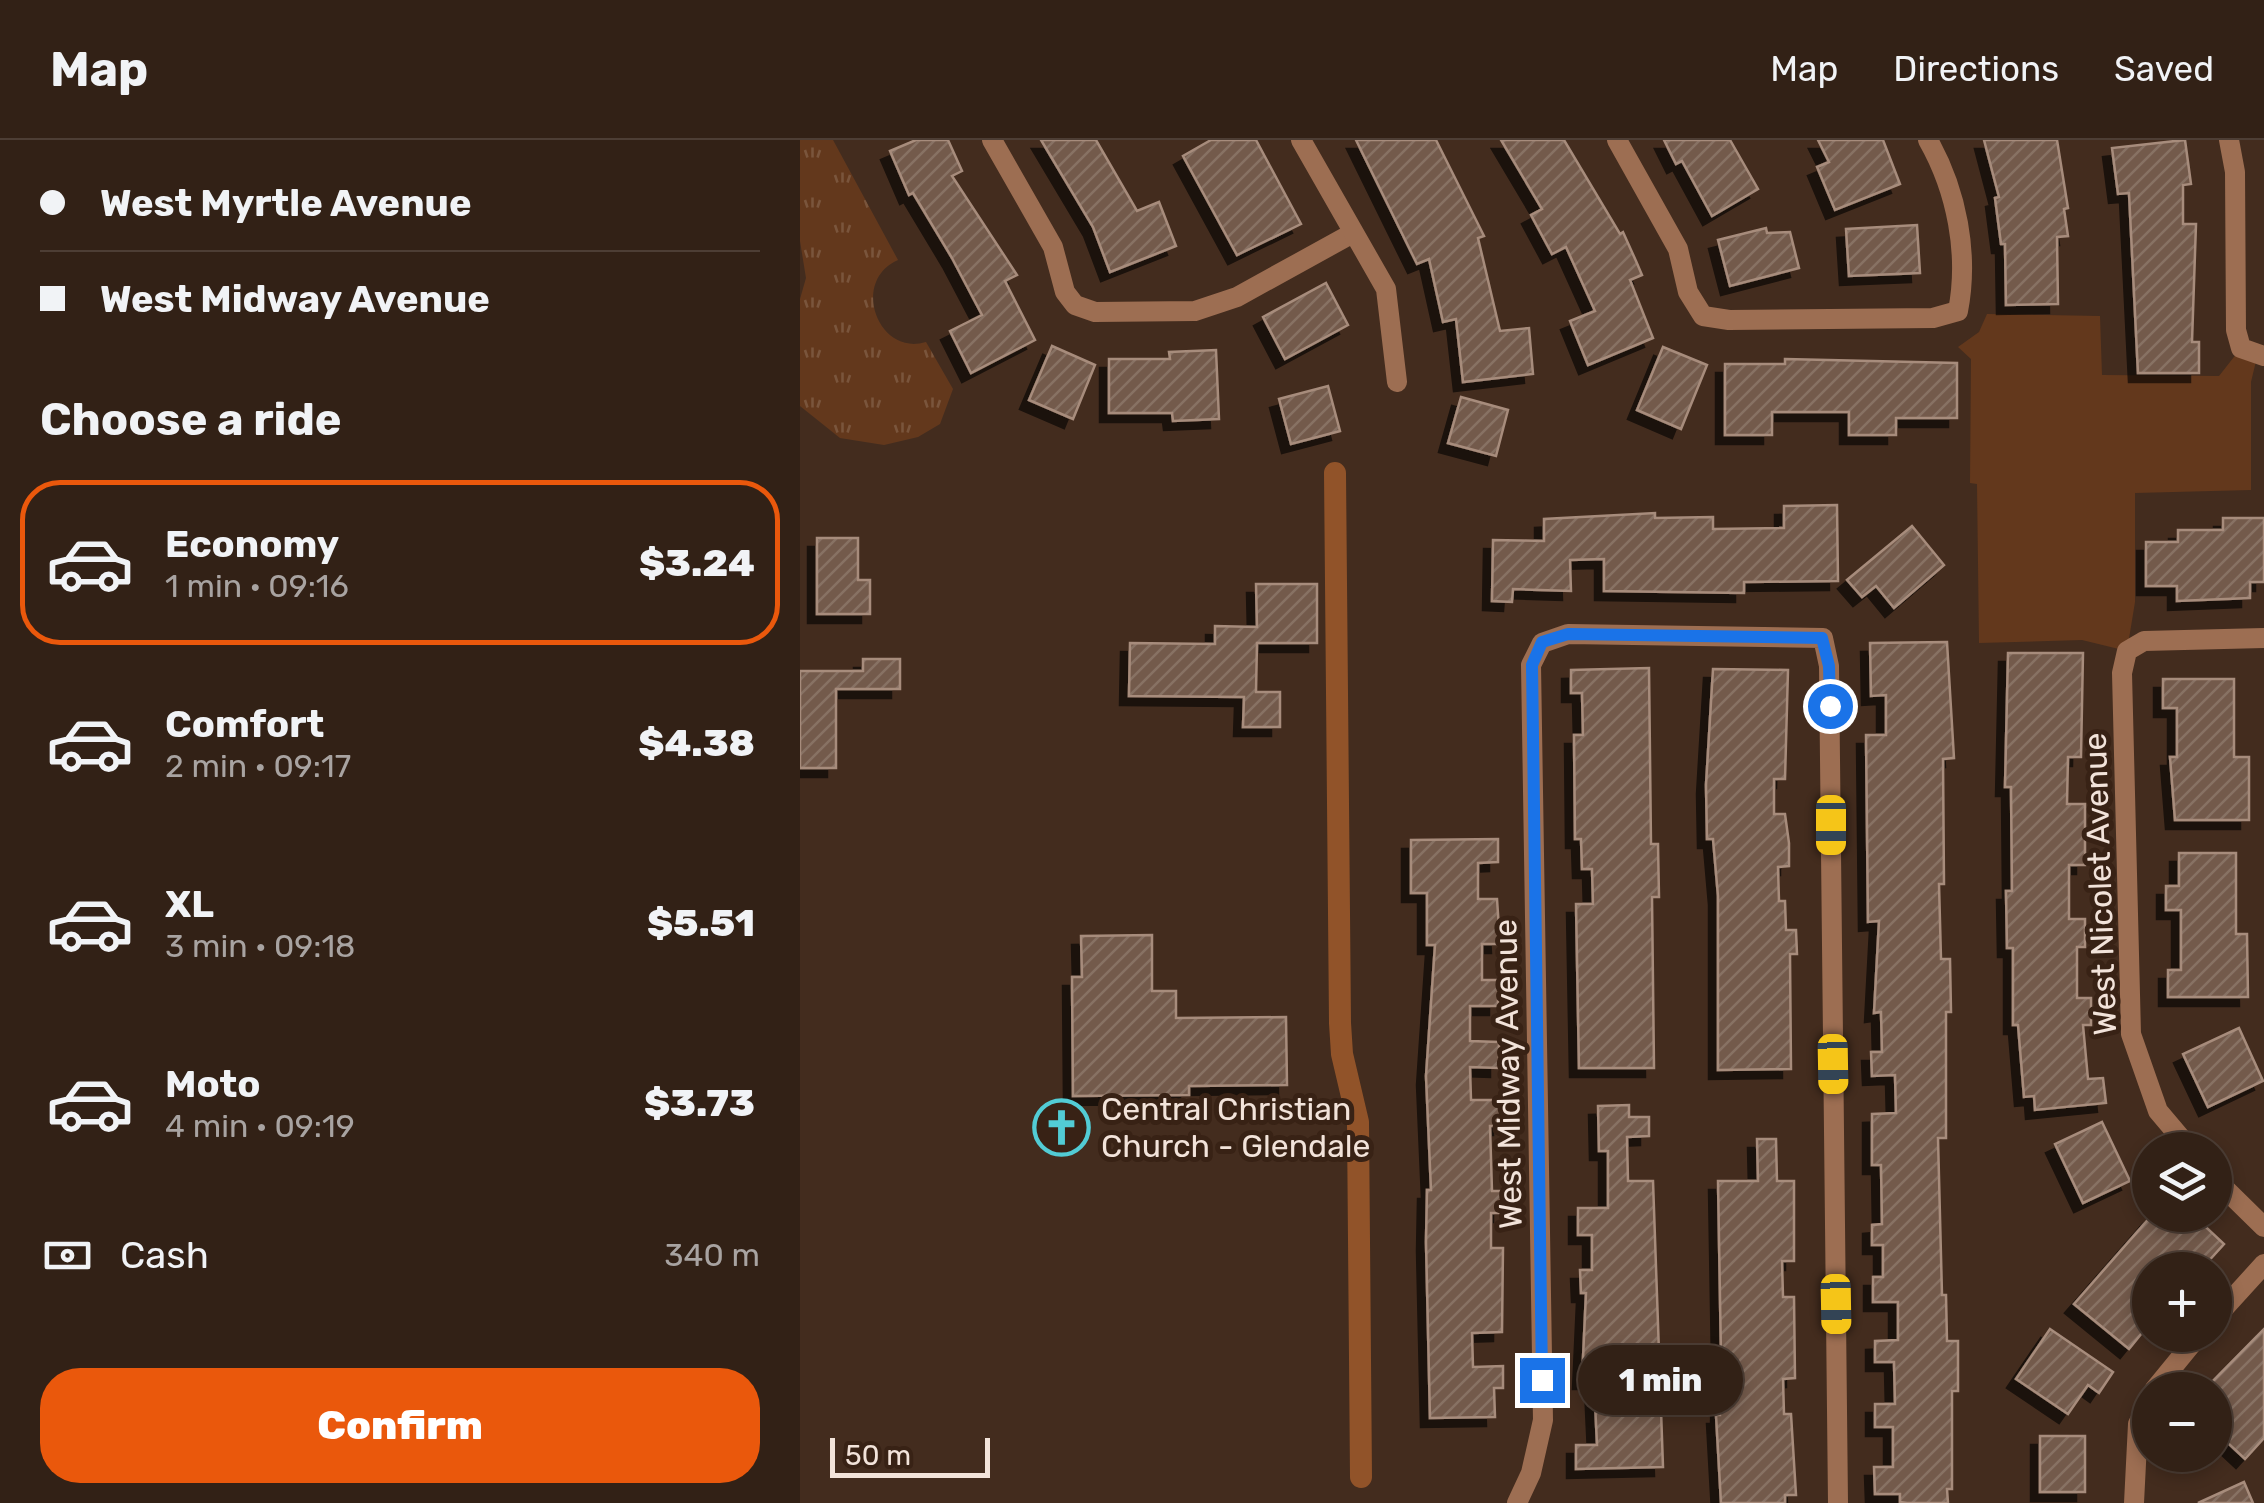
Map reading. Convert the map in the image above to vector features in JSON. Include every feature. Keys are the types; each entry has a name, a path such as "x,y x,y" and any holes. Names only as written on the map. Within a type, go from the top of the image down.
{"street":[{"path":"992,140 1053,247 1066,292 1075,305 1095,312 1195,310 1237,296 1354,233"},
{"path":"1300,140 1386,289 1397,382"},
{"path":"1617,140 1678,250 1688,292 1703,316 1729,320 1932,318 1958,311 1964,282 1956,211 1928,140"},
{"path":"2228,140 2235,172 2236,330 2242,348 2264,356"},
{"name":"West Midway Avenue","path":"1517,1503 1531,1473 1543,1420 1532,665 1542,642 1568,634 1822,638 1829,666 1838,1503"},
{"name":"West Nicolet Avenue","path":"2176,1132 2158,1111 2131,1034 2122,672 2127,651 2144,641 2264,638"},
{"path":"2232,1196 2264,1227"},
{"path":"2232,1299 2264,1264"},
{"path":"2169,1372 2185,1352"},
{"path":"2134,1503 2136,1472"}],"green space":[{"path":"800,140 833,140 898,260 883,270 875,284 876,314 883,328 895,338 909,344 926,342 953,389 940,424 918,437 884,445 840,438 800,406 800,299 806,278 800,241"},
{"path":"1987,314 2100,316 2102,375 2219,376 2241,348 2257,357 2251,382 2251,490 2135,493 2135,602 2127,651 2082,640 1979,643 1977,484 1970,483 1971,359 1958,347 1979,332"}],"building":[{"path":"916,140 948,140 962,171 952,176 1017,275 1005,281 1035,340 971,373 950,331 982,315 913,193 909,195 890,151"},
{"path":"1041,140 1096,140 1137,211 1159,202 1176,246 1110,272 1093,227"},
{"path":"1211,140 1256,140 1301,224 1237,255 1183,156"},
{"path":"1356,140 1436,140 1484,236 1478,238 1500,331 1529,328 1533,374 1463,382 1456,319 1443,322 1429,259 1417,264"},
{"path":"1501,140 1564,140 1620,234 1623,232 1642,275 1630,280 1653,338 1588,365 1570,321 1595,311 1566,247 1552,254 1531,215 1542,209"},
{"path":"1664,140 1730,140 1758,189 1712,216 1682,161 1676,164"},
{"path":"1818,140 1883,140 1900,184 1835,210 1817,167 1829,162"},
{"path":"1984,140 2057,140 2068,208 2064,209 2068,236 2057,237 2058,304 2006,305 2005,244 2001,244 1995,198 1999,197"},
{"path":"2185,140 2191,184 2183,185 2183,224 2196,224 2192,342 2199,342 2199,373 2138,373 2129,193 2118,194 2112,148"},
{"path":"1917,225 1920,273 1849,276 1846,229"},
{"path":"1766,228 1767,233 1790,232 1799,268 1730,286 1718,240"},
{"path":"1326,283 1348,325 1285,359 1263,317"},
{"path":"1052,346 1095,365 1073,419 1029,400"},
{"path":"1663,347 1707,365 1681,429 1637,410"},
{"path":"1216,350 1219,419 1173,421 1172,413 1109,413 1109,359 1170,359 1169,352"},
{"path":"1785,359 1957,363 1957,418 1896,418 1896,435 1849,435 1849,412 1772,412 1772,435 1725,435 1725,364 1785,364"},
{"path":"1328,386 1340,431 1291,444 1279,399"},
{"path":"1461,397 1508,410 1496,456 1448,443"},
{"path":"1837,505 1838,581 1744,582 1744,593 1604,591 1604,559 1570,560 1571,591 1513,589 1512,602 1492,601 1493,540 1544,541 1544,519 1655,513 1655,518 1713,517 1713,529 1784,528 1784,506"},
{"path":"2223,518 2264,518 2264,582 2250,582 2250,598 2177,601 2177,586 2146,586 2146,542 2178,542 2178,530 2223,530"},
{"path":"1912,526 1944,565 1894,608 1876,586 1862,597 1847,580"},
{"path":"817,538 858,538 858,580 870,580 870,614 817,614"},
{"path":"1256,584 1317,584 1317,643 1257,643 1256,692 1280,692 1280,727 1243,727 1244,697 1129,696 1130,643 1215,644 1215,626 1257,627"},
{"path":"1947,642 1954,758 1943,759 1944,884 1939,884 1941,959 1950,959 1951,1012 1946,1012 1946,1138 1938,1138 1942,1295 1946,1295 1947,1341 1958,1341 1958,1391 1952,1391 1952,1489 1947,1489 1948,1503 1907,1503 1900,1502 1900,1494 1875,1494 1874,1467 1893,1467 1893,1427 1875,1427 1875,1404 1895,1404 1894,1362 1875,1362 1875,1341 1898,1340 1898,1302 1873,1302 1873,1277 1883,1277 1883,1245 1872,1245 1872,1225 1882,1224 1881,1165 1872,1165 1872,1114 1896,1113 1895,1075 1872,1076 1871,1052 1882,1052 1881,1012 1874,1013 1879,921 1868,922 1866,735 1886,735 1886,695 1871,696 1870,643"},
{"path":"2008,653 2083,653 2081,757 2068,757 2067,804 2085,804 2085,865 2069,865 2069,919 2085,919 2085,947 2077,947 2077,998 2091,998 2091,1025 2083,1025 2088,1079 2103,1078 2106,1103 2035,1110 2034,1096 2024,1097 2018,1025 2013,1025 2013,948 2007,948 2006,891 2012,891 2011,787 2005,787"},
{"path":"863,659 900,659 900,689 836,689 836,768 800,768 800,671 863,671"},
{"path":"1649,668 1651,844 1658,844 1659,897 1652,897 1654,1068 1579,1068 1576,904 1593,904 1592,869 1582,869 1581,839 1575,839 1574,735 1583,735 1582,693 1571,693 1571,670"},
{"path":"1713,669 1788,670 1785,779 1774,779 1774,814 1785,814 1789,843 1789,866 1778,867 1779,901 1785,901 1786,930 1796,930 1797,954 1790,954 1791,1069 1718,1070 1718,896 1713,839 1707,839 1706,785"},
{"path":"2163,679 2234,679 2234,757 2249,757 2249,820 2175,820 2170,757 2177,757 2177,708 2163,708"},
{"path":"1498,839 1498,862 1478,863 1478,899 1497,899 1500,944 1482,944 1482,980 1498,980 1498,1006 1470,1006 1470,1041 1499,1042 1499,1068 1470,1067 1471,1100 1501,1100 1502,1126 1490,1126 1492,1191 1502,1191 1502,1213 1491,1213 1491,1248 1503,1248 1502,1332 1472,1333 1473,1367 1503,1366 1503,1388 1494,1388 1495,1417 1430,1418 1426,1242 1427,1190 1431,1190 1426,1076 1435,945 1427,945 1427,893 1411,893 1411,840"},
{"path":"2179,853 2236,853 2236,934 2247,934 2248,997 2168,997 2168,970 2181,970 2181,910 2166,910 2166,886 2179,886"},
{"path":"1152,935 1152,991 1176,991 1176,1018 1286,1017 1287,1085 1189,1086 1189,1095 1073,1096 1072,977 1082,977 1081,936"},
{"path":"2239,1028 2263,1081 2208,1107 2183,1054"},
{"path":"1629,1105 1629,1117 1649,1117 1649,1136 1627,1137 1628,1181 1653,1181 1663,1467 1576,1469 1576,1445 1597,1445 1594,1380 1582,1380 1586,1293 1581,1293 1580,1270 1592,1270 1592,1235 1578,1235 1578,1208 1608,1208 1608,1151 1599,1151 1598,1106"},
{"path":"2102,1122 2130,1181 2083,1203 2055,1144"},
{"path":"1757,1139 1776,1139 1777,1181 1794,1181 1794,1261 1782,1261 1783,1297 1794,1297 1795,1378 1783,1379 1784,1414 1791,1414 1796,1495 1785,1495 1785,1503 1721,1503 1716,1415 1720,1415 1721,1356 1718,1181 1758,1181"},
{"path":"2137,1232 2211,1232 2224,1244 2217,1252 2132,1252 2129,1349 2074,1304"},
{"path":"2050,1329 2113,1372 2099,1393 2088,1385 2068,1414 2016,1379"},
{"path":"2264,1329 2264,1438 2245,1459 2232,1447 2232,1372 2222,1372"},
{"path":"2040,1436 2085,1436 2085,1492 2040,1492"},
{"path":"2244,1482 2253,1503 2198,1503"}],"waterway":[{"path":"1335,473 1340,1023 1342,1054 1358,1122 1361,1477"}],"place":[{"name":"Central Christian Church - Glendale","path":"1062,1127"}],"route":[{"path":"1542,1380 1532,665 1542,642 1568,634 1795,634 1822,638 1829,666 1830,706"}]}
